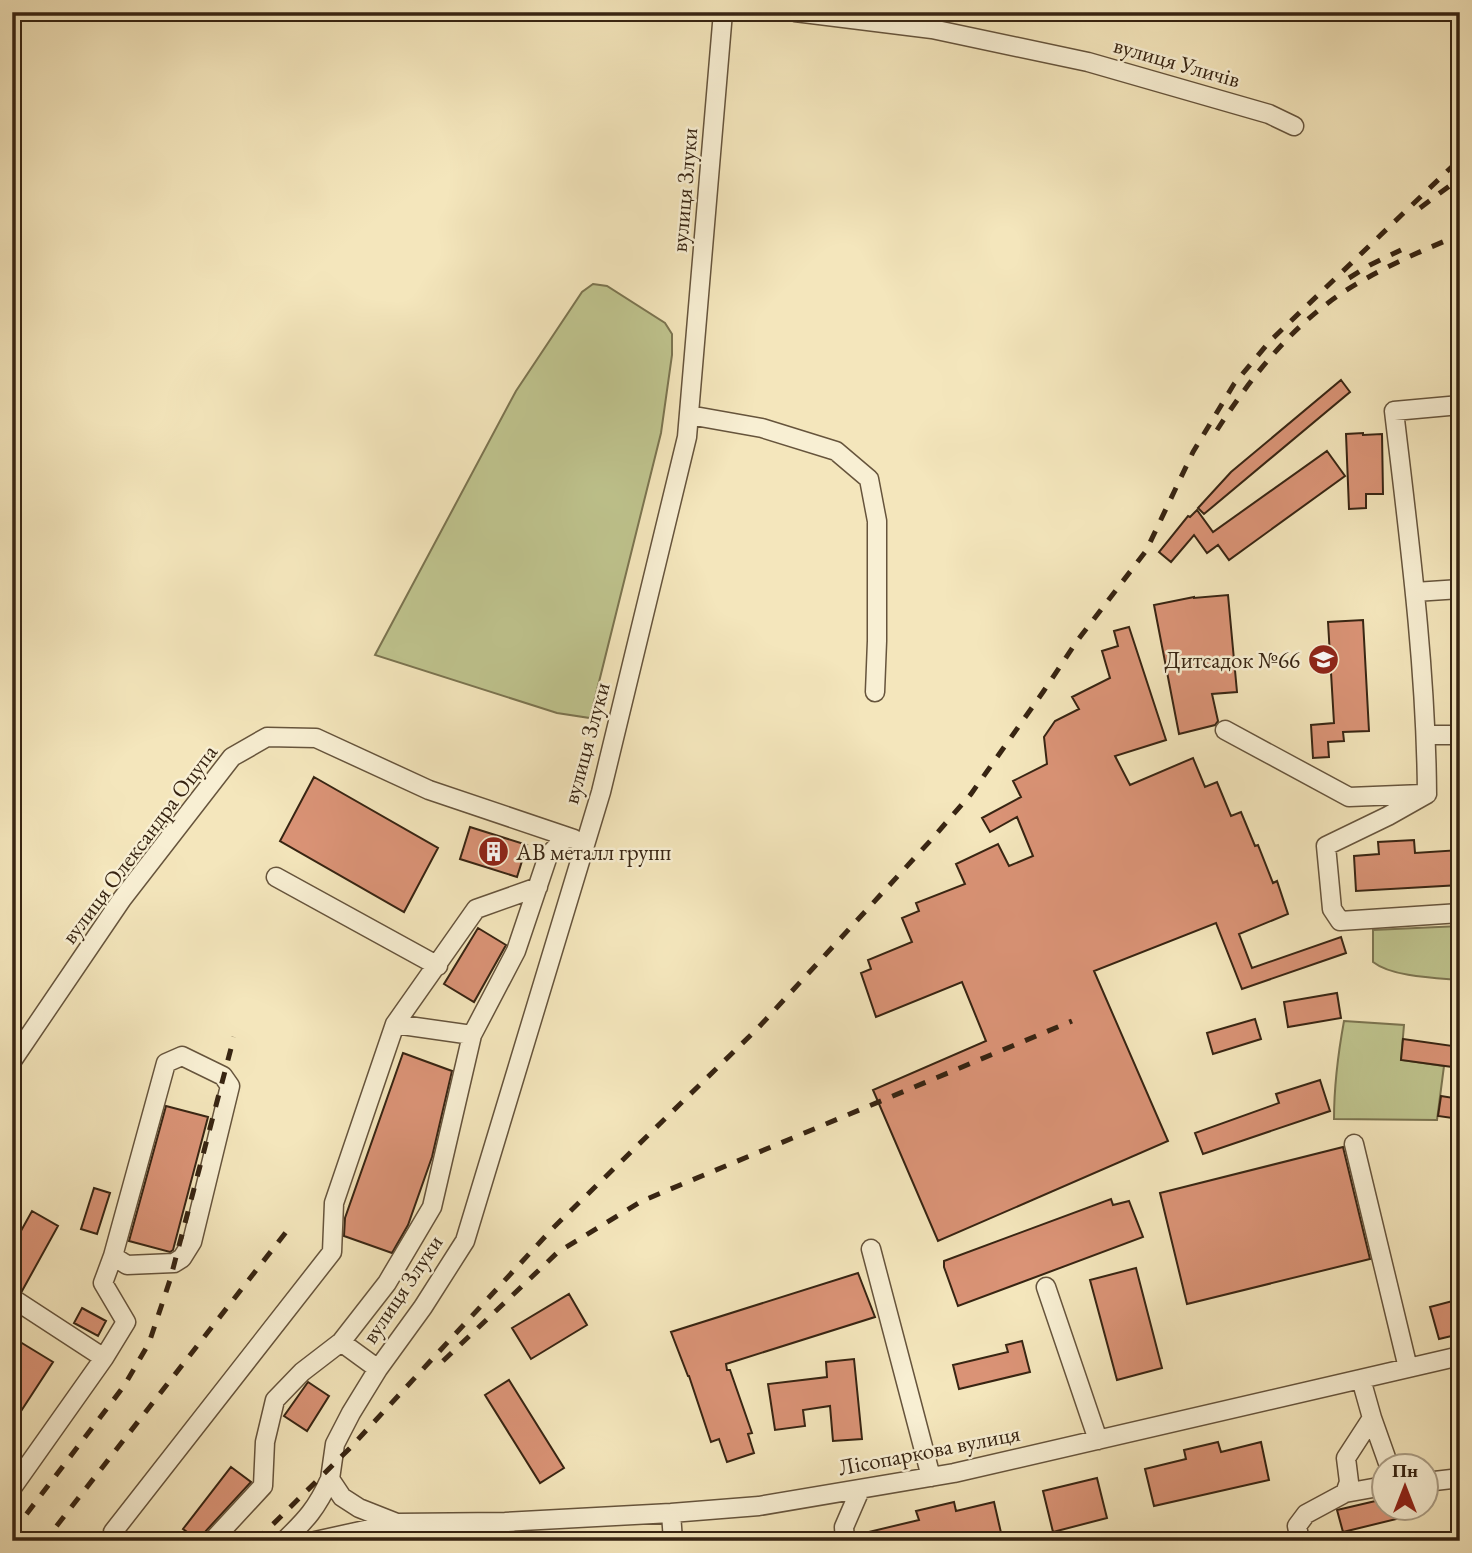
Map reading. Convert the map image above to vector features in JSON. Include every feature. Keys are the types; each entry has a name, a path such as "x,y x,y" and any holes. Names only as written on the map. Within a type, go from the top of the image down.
{"street":[{"name":"вулиця Злуки","path":"284,1541 308,1518 321,1500 330,1479 335,1444 351,1413 465,1241 601,792 687,437 723,12"},
{"name":"вулиця Уличів","path":"795,12 932,29 1088,62 1269,114 1294,126"},
{"path":"1426,794 1426,735 1415,592 1394,411 1460,405"},
{"path":"689,415 762,428 836,451 869,479 877,521 875,692"},
{"path":"1415,592 1460,589"},
{"path":"1225,730 1349,797 1426,794"},
{"path":"1426,735 1460,735"},
{"name":"вулиця Олександра Оцупа","path":"12,1061 122,899 232,757 267,737 316,738 429,790 584,843"},
{"path":"1426,794 1326,846 1332,909 1340,920 1460,913"},
{"path":"212,1541 263,1486 265,1442 275,1400 302,1372 341,1342 387,1283 432,1207 472,1035 516,951 548,856 566,836"},
{"path":"276,877 438,966"},
{"path":"124,1541 113,1532 332,1252 334,1203 395,1024 476,909 537,887"},
{"path":"395,1024 472,1035"},
{"path":"12,1488 104,1358 126,1322 103,1283 113,1256 166,1063 182,1056 223,1076 230,1086 192,1242 182,1258 174,1263 127,1265 113,1256"},
{"path":"1354,1144 1408,1368"},
{"path":"871,1249 930,1477"},
{"path":"1046,1287 1098,1440"},
{"path":"12,1298 104,1358"},
{"path":"341,1342 378,1369"},
{"name":"Лісопаркова вулиця","path":"324,1540 397,1523 505,1522 671,1513 759,1506 860,1490 1098,1440 1460,1356"},
{"path":"1361,1379 1384,1452"},
{"path":"1345,1493 1349,1482 1346,1458 1372,1418"},
{"path":"1440,1480 1460,1478"},
{"name":"Лісопаркова вулиця","path":"330,1479 342,1497 359,1508 397,1523"},
{"path":"1300,1541 1297,1526 1307,1514 1345,1493 1370,1489"},
{"path":"845,1541 844,1527 860,1490"},
{"path":"671,1513 673,1541"},
{"path":"505,1522 506,1541"}],"green space":[{"path":"593,284 607,286 665,323 672,334 672,355 661,433 590,718 557,713 375,655 516,391 582,292"},
{"path":"1460,926 1460,980 1403,974 1373,962 1373,930"},
{"path":"1344,1021 1404,1025 1401,1060 1444,1066 1437,1120 1334,1119"}],"building":[{"path":"1341,380 1350,392 1204,514 1198,508 1231,472"},
{"path":"1346,434 1382,434 1383,494 1366,494 1366,508 1349,509"},
{"path":"1327,451 1345,476 1229,560 1218,545 1207,553 1194,535 1171,562 1159,552 1188,516 1197,510 1213,532"},
{"path":"1228,595 1237,692 1212,694 1218,721 1215,725 1179,734 1154,605 1194,597"},
{"path":"1363,620 1369,731 1343,732 1344,741 1328,742 1329,757 1313,758 1311,725 1334,723 1328,622"},
{"path":"1129,627 1166,740 1115,756 1130,785 1193,758 1205,787 1217,782 1231,816 1241,812 1273,883 1277,881 1288,914 1239,934 1252,968 1341,937 1346,953 1242,989 1216,923 1094,971 1168,1141 938,1241 873,1090 986,1041 962,982 876,1017 861,973 871,969 868,960 912,942 902,918 919,911 916,903 965,884 956,864 998,844 1009,866 1033,856 1017,817 990,832 982,818 1021,797 1013,781 1047,764 1044,737 1055,721 1079,709 1072,697 1110,678 1102,651 1118,646 1114,631"},
{"path":"314,777 438,848 404,912 280,841"},
{"name":"АВ металл групп","path":"470,827 527,845 517,877 460,859"},
{"path":"1414,840 1415,853 1460,850 1460,885 1356,891 1354,856 1379,854 1378,842"},
{"path":"478,928 506,945 474,1002 444,984"},
{"path":"1337,993 1341,1018 1288,1027 1284,1002"},
{"path":"1255,1019 1261,1039 1213,1054 1207,1033"},
{"path":"1403,1039 1460,1047 1460,1068 1401,1060"},
{"path":"403,1053 452,1071 432,1157 408,1225 392,1253 344,1236 345,1218"},
{"path":"1320,1080 1330,1111 1203,1154 1195,1133 1279,1103 1276,1094"},
{"path":"1441,1096 1460,1099 1460,1119 1438,1116"},
{"path":"166,1106 208,1117 173,1250 170,1252 129,1241"},
{"path":"1343,1147 1370,1259 1187,1304 1160,1193"},
{"path":"94,1188 110,1193 97,1234 81,1229"},
{"path":"1111,1199 1113,1205 1129,1201 1143,1237 958,1306 944,1261"},
{"path":"32,1211 58,1226 22,1291 12,1287 12,1247"},
{"path":"1136,1268 1162,1368 1117,1380 1090,1280"},
{"path":"858,1273 875,1317 726,1364 752,1433 748,1434 754,1453 727,1462 719,1439 711,1442 671,1332"},
{"path":"569,1294 587,1325 531,1359 512,1328"},
{"path":"1460,1299 1460,1334 1439,1339 1430,1307"},
{"path":"82,1308 106,1321 98,1336 74,1323"},
{"path":"12,1337 53,1362 12,1425"},
{"path":"1022,1341 1030,1372 959,1389 953,1365 1008,1352 1006,1345"},
{"path":"854,1359 862,1439 833,1441 830,1406 803,1410 805,1426 775,1430 768,1384 827,1377 826,1362"},
{"path":"509,1380 564,1468 540,1483 485,1395"},
{"path":"308,1382 329,1396 307,1431 284,1416"},
{"path":"1218,1442 1221,1452 1261,1442 1269,1480 1154,1506 1145,1469 1186,1459 1184,1450"},
{"path":"231,1467 251,1482 204,1533 200,1541 183,1529"},
{"path":"1097,1478 1107,1518 1053,1532 1043,1491"},
{"path":"954,1502 956,1511 994,1502 1002,1537 987,1541 856,1541 856,1535 919,1520 916,1511"},
{"path":"1370,1502 1370,1522 1384,1522 1343,1532 1337,1510"}],"railway":[{"path":"256,1541 351,1447 553,1228 758,1028 931,840 971,794 1077,641 1146,551 1193,452 1234,384 1270,341 1460,159"},
{"path":"1420,208 1460,178"},
{"path":"1217,430 1271,357 1320,309 1352,286 1382,270 1460,235"},
{"path":"1349,278 1401,250"},
{"path":"443,1361 558,1252 642,1201 1072,1021"},
{"path":"12,1533 124,1386 149,1343 170,1280 234,1037"},
{"path":"38,1541 55,1528 290,1227"}],"place":[{"name":"Дитсадок №66","path":"1323,660"},
{"name":"АВ металл групп","path":"493,852"}]}
